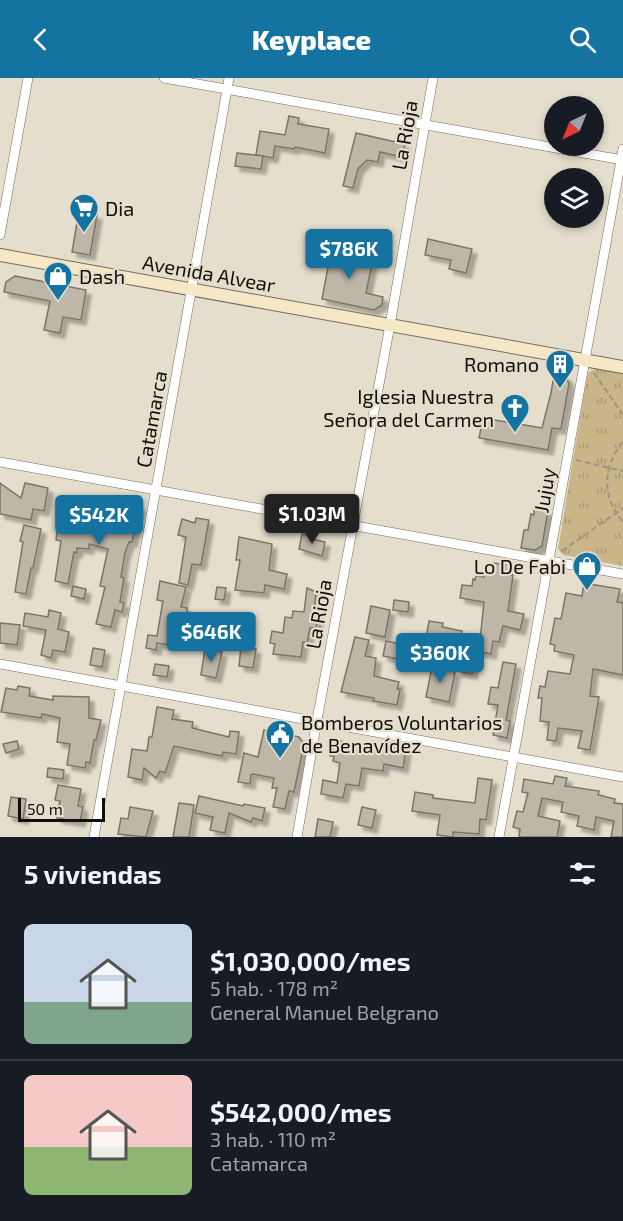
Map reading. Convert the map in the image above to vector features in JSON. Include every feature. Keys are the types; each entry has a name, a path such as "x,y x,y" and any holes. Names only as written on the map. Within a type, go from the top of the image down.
{"street":[{"path":"0,235 28,78"},
{"path":"164,78 622,160"},
{"name":"Catamarca","path":"94,837 230,78"},
{"name":"La Rioja","path":"297,837 433,78"},
{"name":"Jujuy","path":"499,837 623,149"},
{"name":"Avenida Alvear","path":"0,255 623,367"},
{"path":"0,462 623,574"},
{"path":"0,664 623,777"}],"path":[{"path":"585,360 623,415"},
{"path":"623,442 608,468 607,491 615,513 623,522"},
{"path":"568,458 623,471"},
{"path":"549,560 623,508"}],"green space":[{"path":"598,368 623,373 623,566 564,555 558,549 587,377 589,372"}],"building":[{"path":"289,116 299,118 298,124 329,129 325,153 275,146 273,158 256,155 260,131 285,135"},
{"path":"356,133 405,144 402,157 380,152 378,162 367,160 358,169 353,188 343,186"},
{"path":"237,153 263,156 261,169 235,166"},
{"name":"Dia","path":"79,211 97,215 90,255 72,252"},
{"path":"428,239 472,249 466,273 449,269 451,260 425,255"},
{"path":"333,241 352,245 350,260 372,264 366,293 383,297 382,305 374,310 322,299"},
{"path":"15,276 86,290 81,320 63,317 60,333 44,330 50,301 4,292 6,282"},
{"name":"Iglesia Nuestra Señora del Carmen","path":"554,375 566,376 569,384 561,429 552,428 548,450 479,438 483,418 542,428"},
{"path":"0,483 21,498 25,483 48,488 44,511 33,509 31,520 0,514"},
{"path":"87,497 136,503 140,507 132,542 129,542 125,553 121,577 124,578 120,602 124,603 122,612 115,610 111,627 96,624 105,587 100,586 108,549 89,544 89,549 77,548 77,553 74,552 68,584 55,581 61,541 56,540 60,512 84,515"},
{"path":"534,508 548,511 542,546 535,550 521,548 524,530 528,530 531,514 534,515"},
{"path":"196,518 209,520 201,565 192,564 188,585 179,583 186,537 178,535 182,519 195,523"},
{"path":"24,525 41,529 26,594 15,592 23,542 20,541"},
{"path":"302,534 325,542 322,556 299,549"},
{"path":"239,537 272,544 269,570 287,574 284,589 265,585 264,593 235,590 240,560 236,560"},
{"path":"494,563 506,565 504,574 513,575 508,611 524,614 520,630 503,626 499,642 493,641 491,654 477,651 472,674 457,671 461,646 426,638 429,621 443,623 442,627 462,631 461,637 480,640 484,602 460,598 462,585 472,586 476,576 484,577 485,572 492,573"},
{"path":"160,581 186,587 181,607 187,608 187,612 208,616 202,640 175,633 174,638 170,638 170,645 157,643 156,650 146,648 148,635 157,636 163,601 157,600"},
{"path":"584,583 620,589 617,602 623,603 623,675 593,669 590,696 599,697 590,750 578,748 582,731 558,728 556,741 547,740 549,722 540,721 542,698 538,698 540,686 545,687 548,671 570,674 574,655 554,651 555,645 550,644 555,618 561,619 566,593 582,596"},
{"path":"73,586 86,589 84,599 71,596"},
{"path":"217,587 226,588 224,600 215,599"},
{"path":"307,588 316,592 314,614 318,614 316,628 310,628 307,643 303,642 301,657 273,654 275,644 270,643 272,631 283,633 285,617 292,618 293,611 304,612"},
{"path":"394,600 409,602 408,612 393,610"},
{"path":"371,606 390,610 385,637 366,633"},
{"path":"49,610 61,613 58,629 69,632 65,652 53,650 51,658 41,655 46,630 23,626 25,613 48,617"},
{"path":"0,623 20,625 17,645 0,643"},
{"path":"355,637 369,640 365,656 376,658 374,676 399,682 397,705 341,692"},
{"path":"386,641 406,645 403,660 383,656"},
{"path":"241,647 256,649 253,668 239,666"},
{"path":"93,648 105,650 102,667 90,665"},
{"path":"205,649 222,652 216,678 201,675"},
{"path":"503,662 516,664 506,720 510,721 507,738 493,735 498,705 488,704 491,687 498,688"},
{"path":"155,664 169,666 167,677 153,675"},
{"path":"432,667 455,672 449,702 426,697"},
{"path":"18,686 30,688 29,696 53,700 53,696 89,697 89,718 101,720 96,740 94,740 90,763 86,762 85,768 67,765 70,744 57,742 60,718 42,714 41,718 1,712 6,688 17,690"},
{"path":"157,707 174,710 172,719 193,722 192,728 229,737 230,731 239,732 236,754 223,752 222,756 174,746 165,773 160,771 156,778 144,768 142,780 128,777 132,749 147,751"},
{"name":"Bomberos Voluntarios de Benavídez","path":"264,730 299,737 304,744 294,792 289,791 285,809 273,807 277,788 272,788 274,778 253,774 250,784 238,782 244,753 258,757"},
{"path":"333,740 346,742 345,745 373,750 374,748 391,751 392,746 406,749 403,768 384,764 383,771 362,768 359,786 346,784 343,798 321,794 323,780 337,783 340,763 333,761 334,756 330,756"},
{"path":"17,741 19,749 6,753 3,744"},
{"path":"48,768 64,770 63,779 47,777"},
{"path":"555,776 567,778 565,786 599,791 598,795 615,799 614,803 623,804 623,837 611,837 614,821 596,817 594,830 577,826 579,816 561,812 563,802 542,798 538,816 560,821 557,837 519,837 520,829 513,827 517,811 523,812 528,793 522,792 524,779 553,784"},
{"path":"478,778 492,780 486,820 480,819 479,834 453,832 453,837 437,835 440,815 412,811 415,792 433,795 433,798 475,803"},
{"path":"58,785 81,789 78,806 83,807 80,822 57,818 60,801 55,800"},
{"path":"199,796 243,806 244,804 265,808 262,821 253,818 251,822 229,813 225,833 210,830 213,817 195,813"},
{"path":"11,797 26,799 23,819 8,816"},
{"path":"179,803 194,805 189,837 173,837"},
{"path":"130,807 153,811 146,837 118,834 121,818 128,819"},
{"path":"362,807 376,810 372,828 358,825"},
{"path":"318,819 333,822 330,837 315,837"}],"place":[{"name":"Dia","path":"84,234"},
{"name":"Dash","path":"58,302"},
{"name":"Romano","path":"560,390"},
{"name":"Iglesia Nuestra Señora del Carmen","path":"515,434"},
{"name":"Lo De Fabi","path":"587,592"},
{"name":"Bomberos Voluntarios de Benavídez","path":"280,760"}]}
